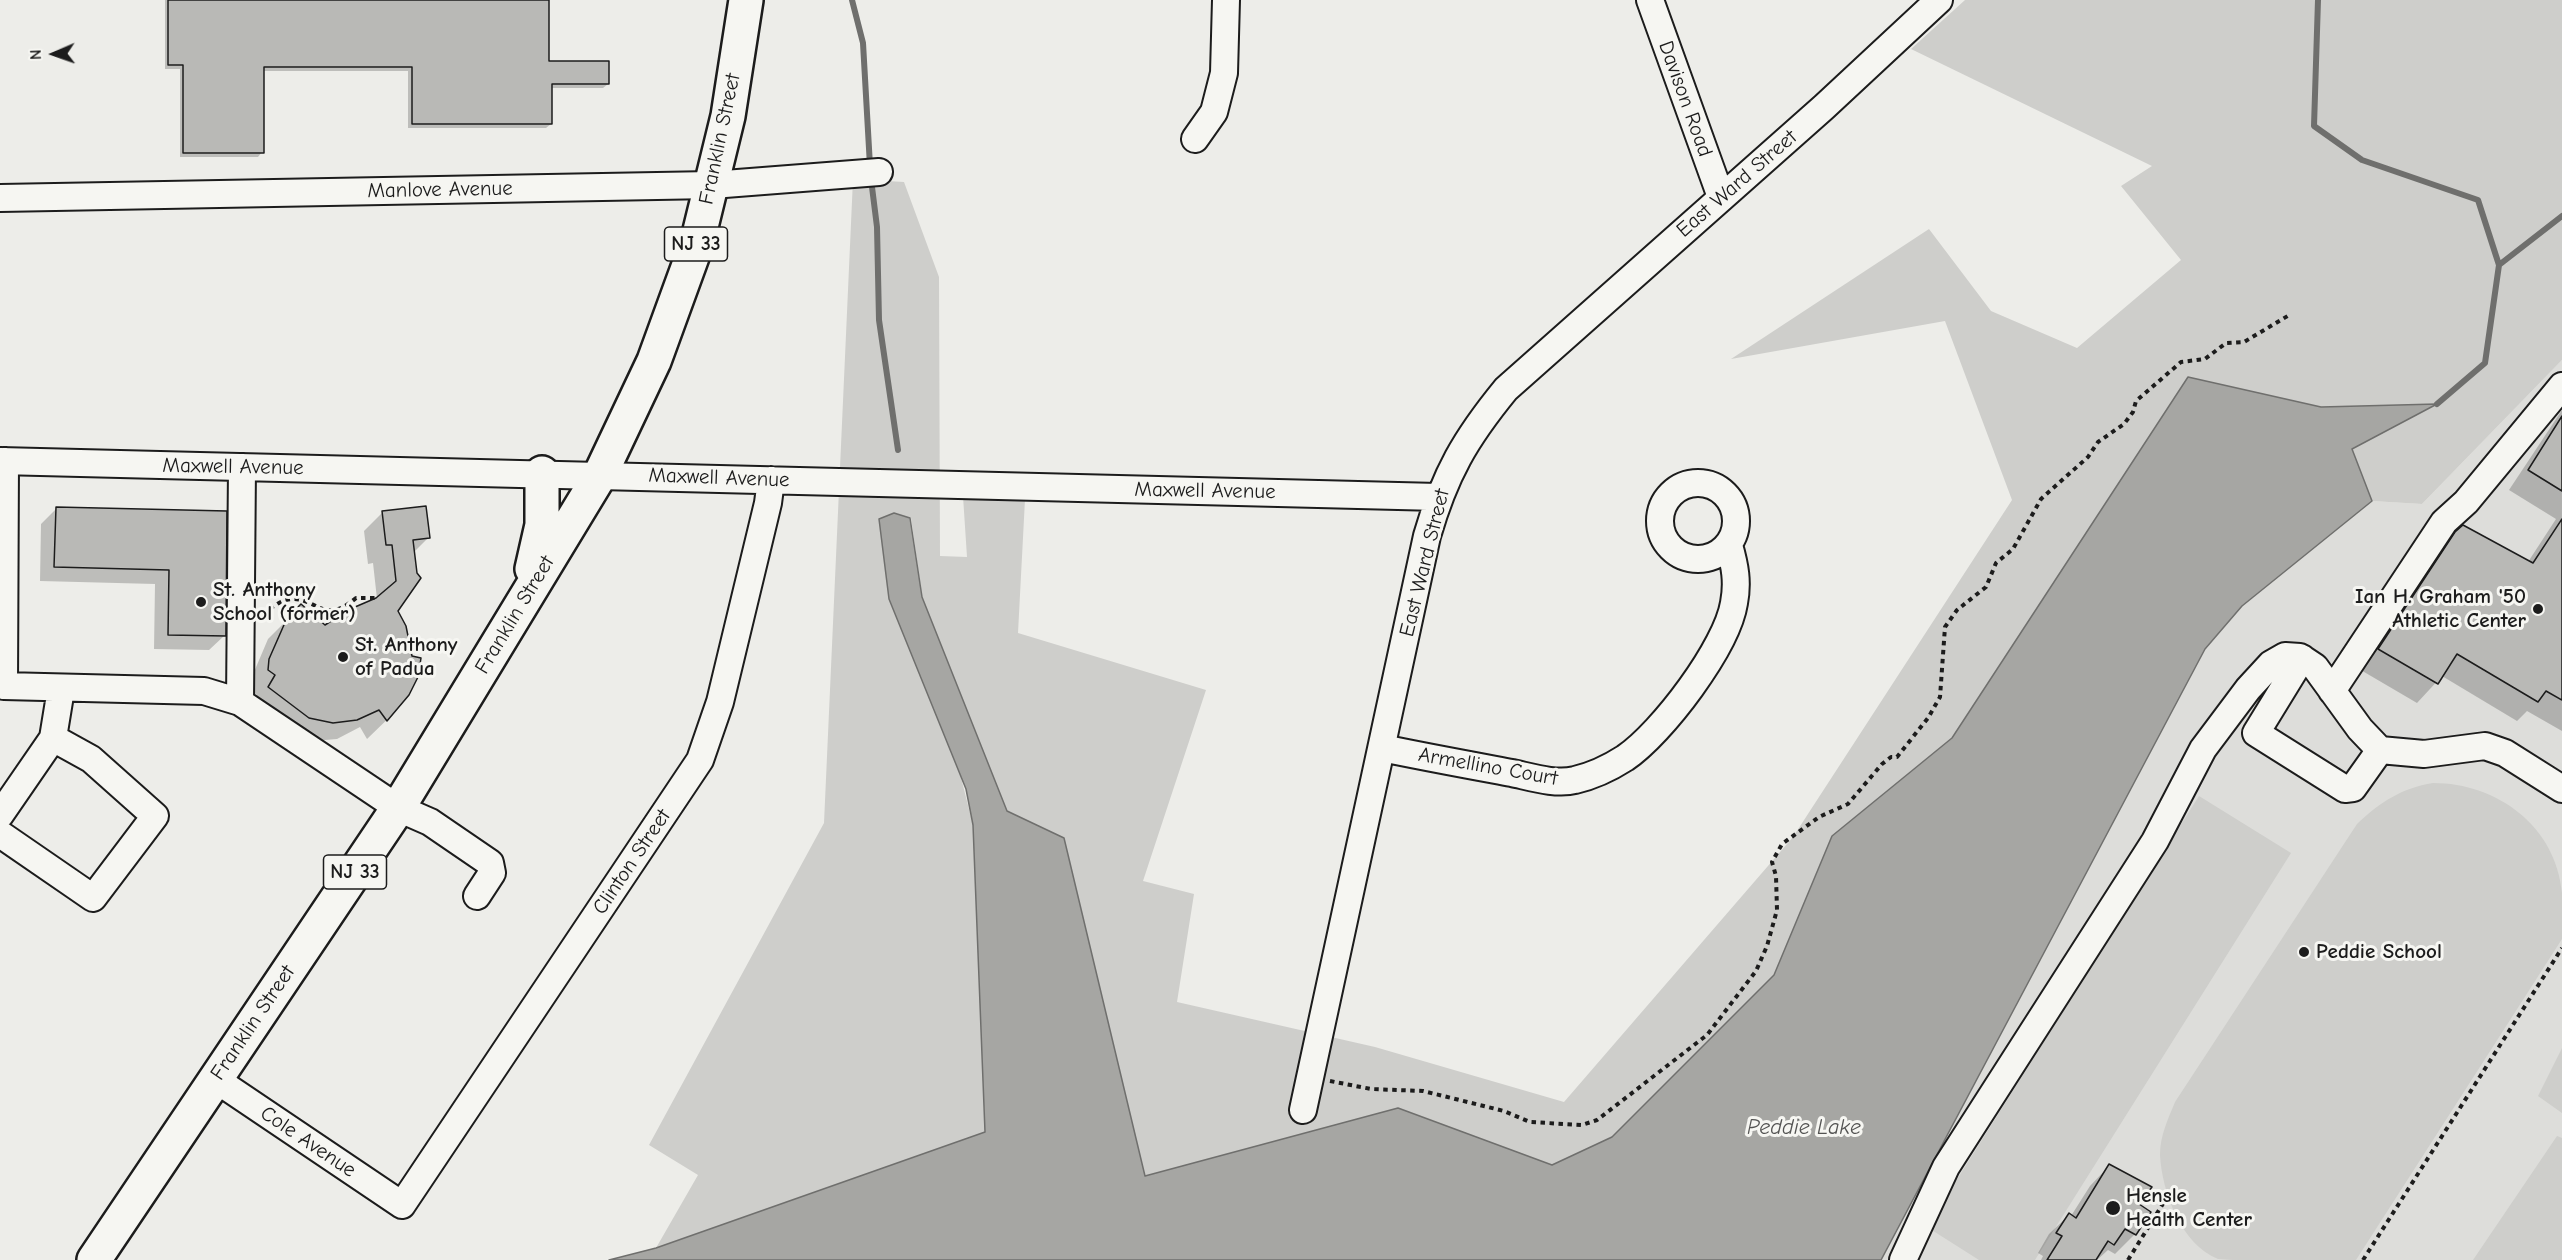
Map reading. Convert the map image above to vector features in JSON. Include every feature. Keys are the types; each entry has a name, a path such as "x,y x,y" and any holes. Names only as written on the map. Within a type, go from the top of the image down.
{"main road":[{"name":"Franklin Street","path":"94,1260 398,808 600,475 654,361 697,243 728,116 746,0"},
{"path":"525,598 542,525 542,473"}],"street":[{"path":"1195,139 1214,112 1224,73 1226,0"},
{"name":"Davison Road","path":"1650,0 1720,197"},
{"name":"East Ward Street","path":"1303,1110 1427,536 1438,497 1454,462 1474,428 1506,389 1824,107 1939,0"},
{"name":"Manlove Avenue","path":"0,198 712,184 868,173"},
{"path":"2332,691 2444,522 2466,502 2562,386"},
{"path":"3,461 4,686 204,691 240,702 398,808 429,822 490,863 492,873 477,896"},
{"name":"Maxwell Avenue","path":"3,461 1438,497"},
{"path":"240,702 242,467"},
{"name":"Clinton Street","path":"402,1205 700,760 720,702 768,503 771,480"},
{"name":"Armellino Court","path":"1382,748 1555,780 1574,781 1605,769 1627,756 1666,718 1714,657 1726,632 1734,605 1737,575 1729,545"},
{"path":"1903,1260 1946,1167 2155,841 2203,749 2248,689 2271,664 2285,656 2302,658 2316,667 2332,691 2380,750 2424,754 2485,746 2505,753 2562,789"},
{"path":"2302,658 2256,733 2345,789 2353,788 2380,750"},
{"path":"0,815 53,738 61,689"},
{"path":"0,834 93,898 155,816 90,759 53,738"},
{"name":"Cole Avenue","path":"215,1079 402,1205"}],"path":[{"path":"1311,1077 1371,1089 1423,1091 1504,1111 1530,1122 1582,1125 1597,1119 1617,1106 1707,1035 1741,993 1756,971 1767,946 1778,894 1772,862 1782,844 1819,817 1848,804 1882,764 1891,757 1897,757 1928,718 1940,698 1945,627 1957,610 1986,587 1996,563 2013,549 2041,499 2088,457 2103,438 2124,424 2133,412 2136,401 2181,362 2205,359 2226,343 2244,342 2291,314"},
{"path":"250,613 272,610 285,600 301,600 321,611 330,612 357,598 376,598"},
{"path":"2363,1260 2562,948"},
{"path":"2128,1260 2169,1194"}],"shaded area":[{"path":"1965,0 2562,0 2562,360 2422,504 2372,501 2351,449 2436,404 2321,407 2188,377 1952,738 1832,836 1774,975 1612,1137 1552,1165 1398,1108 1145,1177 1064,838 1007,811 922,597 911,518 894,513 973,825 985,1132 656,1248 698,1175 649,1145 824,823 853,179 904,182 939,277 940,556 967,557 962,481 1026,480 1018,633 1206,690 1143,881 1194,894 1177,1002 1375,1047 1564,1102 1793,837 2012,500 1945,321 1731,359 1929,229 1991,311 2077,348 2181,260 2121,186 2152,166 1911,49"},
{"name":"Peddie School","path":"2562,360 2562,1260 1881,1260 2205,649 2242,606 2372,501 2422,504"},
{"path":"2433,783 2457,785 2500,800 2519,813 2535,829 2548,848 2557,869 2562,893 2562,939 2356,1260 2218,1259 2205,1252 2194,1242 2184,1229 2169,1200 2160,1148 2175,1102 2357,824 2374,809 2401,792"},
{"path":"2199,796 2291,853 2035,1260 1979,1260 1927,1227"},
{"path":"2562,1048 2562,1113 2538,1096"},
{"path":"2557,1136 2562,1138 2562,1260 2473,1260"}],"water":[{"name":"Peddie Lake","path":"2188,377 2321,407 2437,404 2352,449 2372,501 2242,606 2205,649 1881,1260 609,1260 656,1248 985,1132 973,825 966,789 889,599 879,519 894,513 910,518 922,597 1007,811 1064,838 1145,1176 1398,1108 1552,1165 1612,1137 1774,975 1832,836 1952,738"}],"building":[{"path":"168,0 549,0 549,61 609,61 609,84 552,84 552,124 412,124 412,67 264,67 264,153 183,153 183,65 168,65"},
{"path":"2562,416 2562,491 2528,470"},
{"name":"St. Anthony of Padua","path":"426,506 430,538 413,540 417,573 421,578 398,611 406,626 412,656 421,658 418,677 409,695 387,721 379,710 357,720 333,723 309,718 268,687 275,675 268,670 269,659 287,618 301,604 325,625 348,610 376,598 396,581 392,545 386,545 382,511"},
{"name":"St. Anthony School (former)","path":"56,507 227,511 226,636 168,635 169,570 54,567"},
{"path":"2562,519 2562,700 2546,691 2538,702 2457,654 2438,684 2378,649 2455,532 2463,525 2533,563"},
{"name":"Hensle Health Center","path":"2109,1164 2152,1187 2139,1204 2151,1212 2136,1235 2125,1229 2114,1245 2108,1241 2096,1260 2047,1260 2062,1236 2056,1233 2069,1213 2076,1218"}],"waterway":[{"path":"852,0 863,43 870,166"},
{"path":"2318,0 2314,126 2362,160 2478,200 2499,265 2485,363 2437,404"},
{"path":"871,179 877,227 879,320 898,450"},
{"path":"2499,265 2562,216"}],"place":[{"name":"St. Anthony School (former)","path":"201,602"},
{"name":"Ian H. Graham '50 Athletic Center","path":"2538,609"},
{"name":"St. Anthony of Padua","path":"343,657"},
{"name":"Peddie School","path":"2304,952"},
{"name":"Hensle Health Center","path":"2113,1208"}]}
